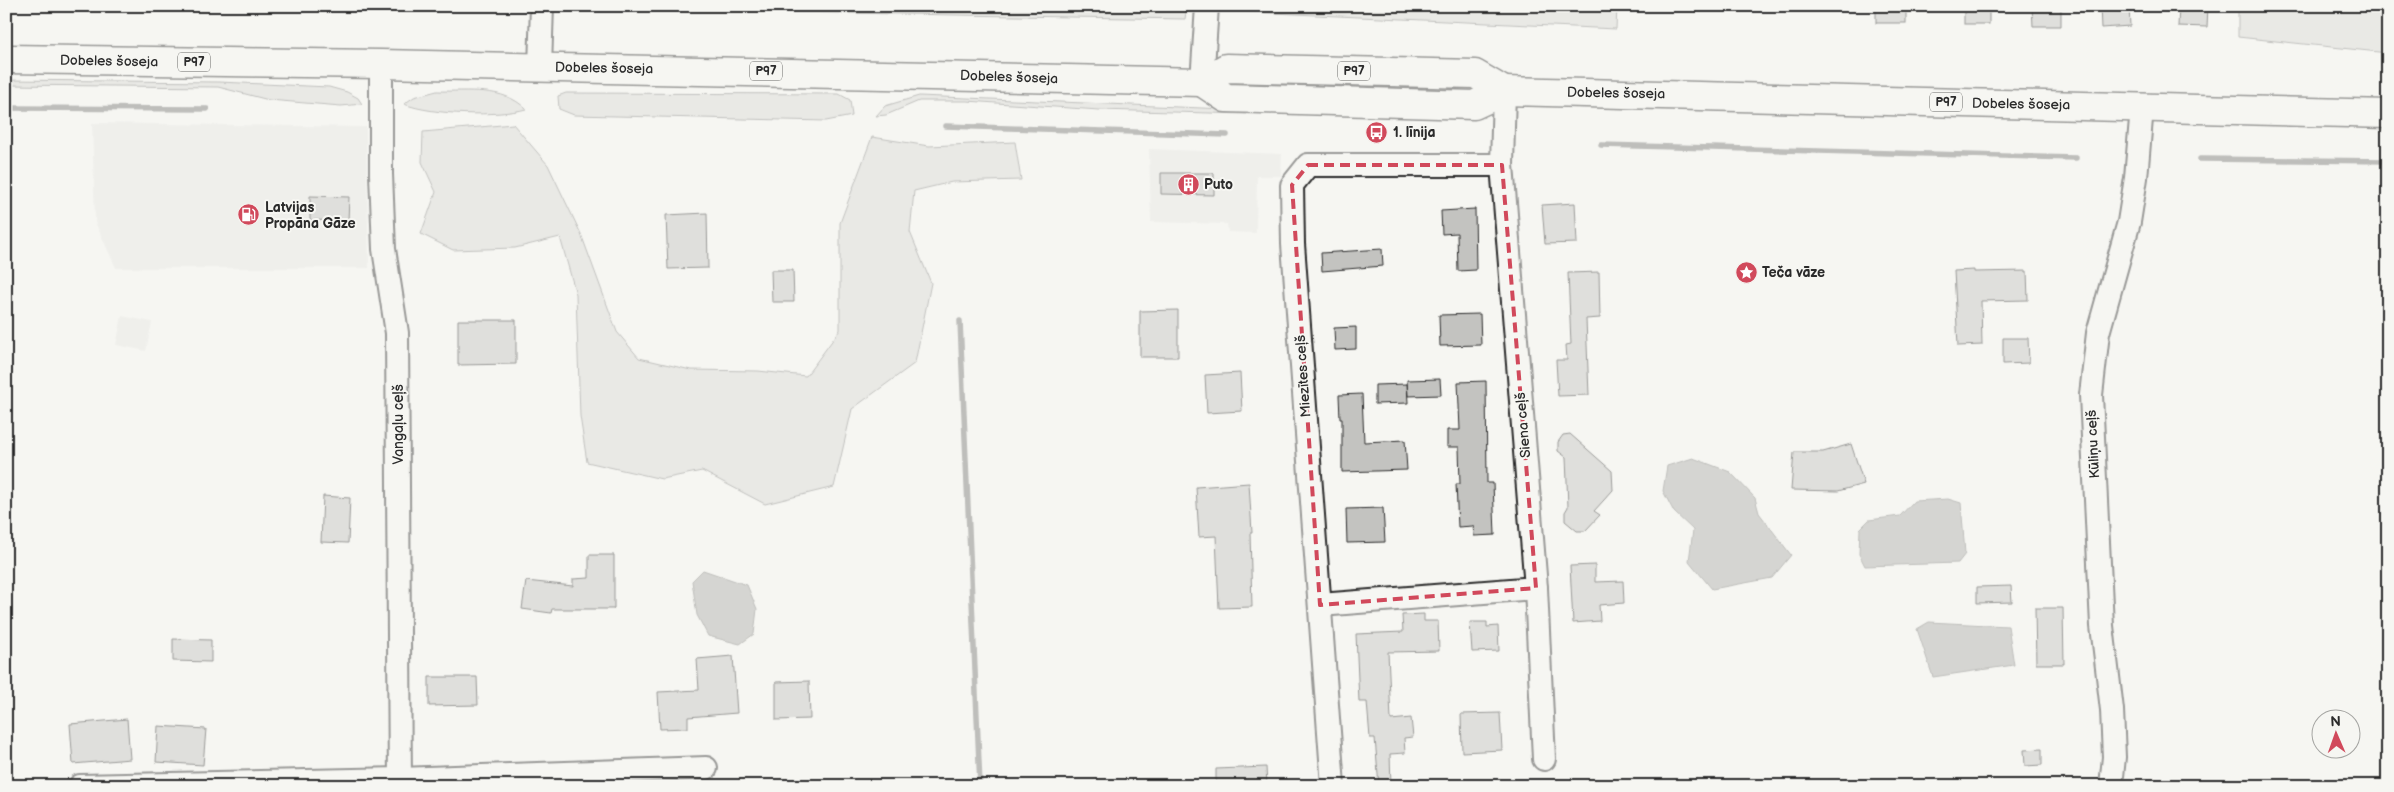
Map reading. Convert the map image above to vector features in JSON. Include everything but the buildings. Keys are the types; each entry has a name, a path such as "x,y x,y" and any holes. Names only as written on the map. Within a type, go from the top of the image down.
{"main road":[{"name":"Dobeles šoseja","path":"6,59 540,67 1202,82 1226,68 1475,74 1504,91 2388,114"}],"street":[{"path":"540,67 542,6"},
{"path":"1202,82 1207,6"},
{"name":"Vangaļu ceļš","path":"381,64 381,164 384,249 397,333 400,782"},
{"name":"Siena ceļš","path":"1504,91 1502,165 1536,588 1544,759"},
{"name":"Kūliņu ceļš","path":"2111,786 2114,758 2112,710 2102,626 2091,395 2098,333 2129,222 2136,178 2142,107"},
{"name":"Miezītes ceļš","path":"1333,786 1293,244 1292,186 1308,165 1502,165"},
{"path":"1320,605 1536,588"},
{"path":"80,786 400,782 706,768"}],"highlighted area":[{"path":"1308,165 1502,165 1536,588 1320,605 1292,185"}],"shaded area":[{"path":"558,6 1187,6 1185,19 558,8"},
{"path":"1231,6 1617,6 1616,29 1230,11"},
{"path":"2238,6 2388,6 2388,53 2238,37"},
{"path":"6,80 219,82 329,87 347,92 358,98 362,104 341,106 269,100 218,87 6,85"},
{"path":"437,91 496,93 517,102 526,109 514,112 465,114 431,111 404,104 414,97"},
{"path":"566,93 839,94 850,100 852,116 826,121 574,115 559,109 558,96"},
{"path":"919,96 1249,110 1246,114 1099,110 967,101 919,101 886,115 876,116 885,106"},
{"path":"92,123 366,127 369,268 116,268 95,222"},
{"path":"513,124 548,165 581,234 617,332 639,358 691,370 758,371 806,376 840,330 840,223 872,137 929,146 1015,142 1021,180 952,182 914,191 910,232 931,283 915,363 852,409 834,487 765,504 702,471 662,479 587,462 580,416 576,294 560,237 515,248 453,250 421,234 436,192 422,162 423,132"},
{"path":"1149,149 1282,154 1281,176 1257,176 1256,233 1228,232 1227,224 1151,222"},
{"path":"122,316 152,322 146,351 116,345"},
{"path":"1693,458 1730,472 1755,498 1759,513 1791,555 1772,578 1712,589 1689,561 1693,530 1674,512 1663,491 1667,466"},
{"path":"1948,499 1961,503 1965,554 1958,563 1865,566 1859,554 1860,529 1869,520 1900,516 1914,501"},
{"path":"703,570 747,585 757,609 754,634 740,644 708,636 697,615 692,581"},
{"path":"1929,622 2008,626 2014,665 1933,677 1917,629"}],"waterway":[{"path":"6,108 207,109"},
{"path":"946,126 1227,135"},
{"path":"1601,145 2076,158"},
{"path":"2200,159 2388,161"},
{"path":"960,321 980,786"}],"place":[{"name":"1. līnija","path":"1377,132"},
{"name":"Puto","path":"1188,184"},
{"name":"Latvijas Propāna Gāze","path":"249,215"},
{"name":"Teča vāze","path":"1746,272"}]}
